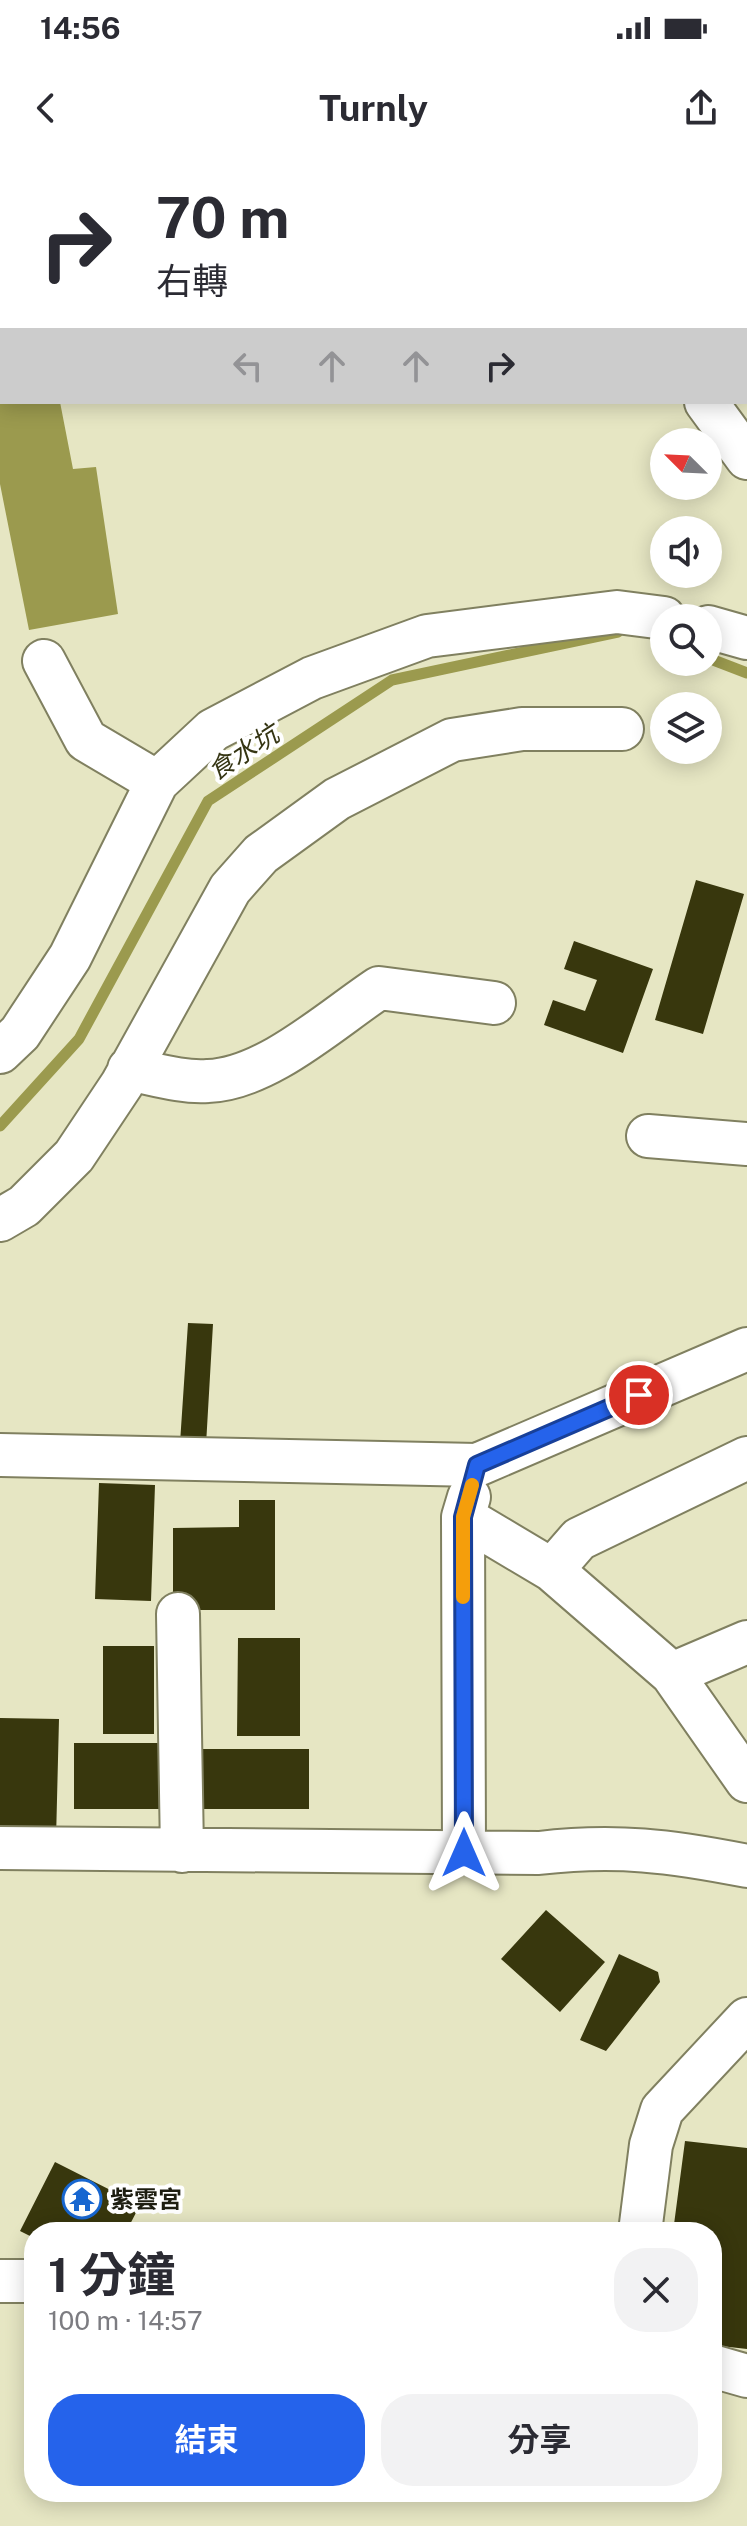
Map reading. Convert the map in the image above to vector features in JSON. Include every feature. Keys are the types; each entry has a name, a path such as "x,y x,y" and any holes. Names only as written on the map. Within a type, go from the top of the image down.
{"street":[{"path":"707,404 747,458"},
{"path":"0,1052 20,1033 70,957 157,782 213,730 312,678 427,636 617,612 650,616"},
{"path":"722,631 747,638"},
{"path":"44,661 86,740 157,782"},
{"path":"0,1220 24,1206 74,1156 129,1069 230,889 261,854 337,799 452,740 522,729 622,729"},
{"path":"129,1069 209,1082 244,1073 275,1058 379,988 494,1003"},
{"path":"648,1136 747,1144"},
{"path":"0,1455 477,1465 747,1349"},
{"path":"552,1570 579,1539 747,1458"},
{"path":"464,1853 463,1517 477,1465"},
{"path":"463,1517 552,1570 672,1674 747,1781"},
{"path":"178,1614 182,1851"},
{"path":"672,1674 747,1642"},
{"path":"0,1848 539,1853 590,1847 665,1850 747,1866"},
{"path":"641,2222 651,2145 662,2110 747,2019"},
{"path":"0,2281 24,2281"},
{"path":"722,2369 747,2376"}],"shaded area":[{"path":"0,404 60,404 73,469 96,467 118,614 29,630 0,484"}],"building":[{"path":"696,880 744,894 703,1034 655,1020"},
{"path":"574,941 653,969 623,1053 544,1025 553,1000 585,1011 597,980 564,969"},
{"path":"188,1323 213,1324 206,1445 180,1443"},
{"path":"99,1483 155,1485 151,1601 95,1599"},
{"path":"239,1500 275,1500 275,1610 173,1610 173,1528 239,1527"},
{"path":"238,1638 300,1638 300,1736 237,1736"},
{"path":"103,1646 154,1646 154,1734 103,1734"},
{"path":"0,1718 59,1719 56,1840 0,1839"},
{"path":"74,1743 175,1743 175,1809 74,1809"},
{"path":"196,1749 309,1749 309,1809 196,1809"},
{"path":"546,1910 605,1962 560,2012 501,1959"},
{"path":"619,1954 658,1972 660,1982 606,2051 580,2040"},
{"path":"685,2141 747,2148 747,2349 722,2346 722,2222 674,2222"},
{"name":"紫雲宮","path":"55,2162 140,2205 131,2222 25,2222"}],"waterway":[{"name":"食水坑","path":"0,1126 79,1039 208,801 392,680 618,632"},
{"name":"食水坑","path":"722,663 747,673"}],"slow traffic":[{"path":"463,1597 463,1517 472,1485"}],"place":[{"name":"紫雲宮","path":"82,2199"}],"route":[{"path":"464,1853 463,1517 477,1465 639,1395"}]}
